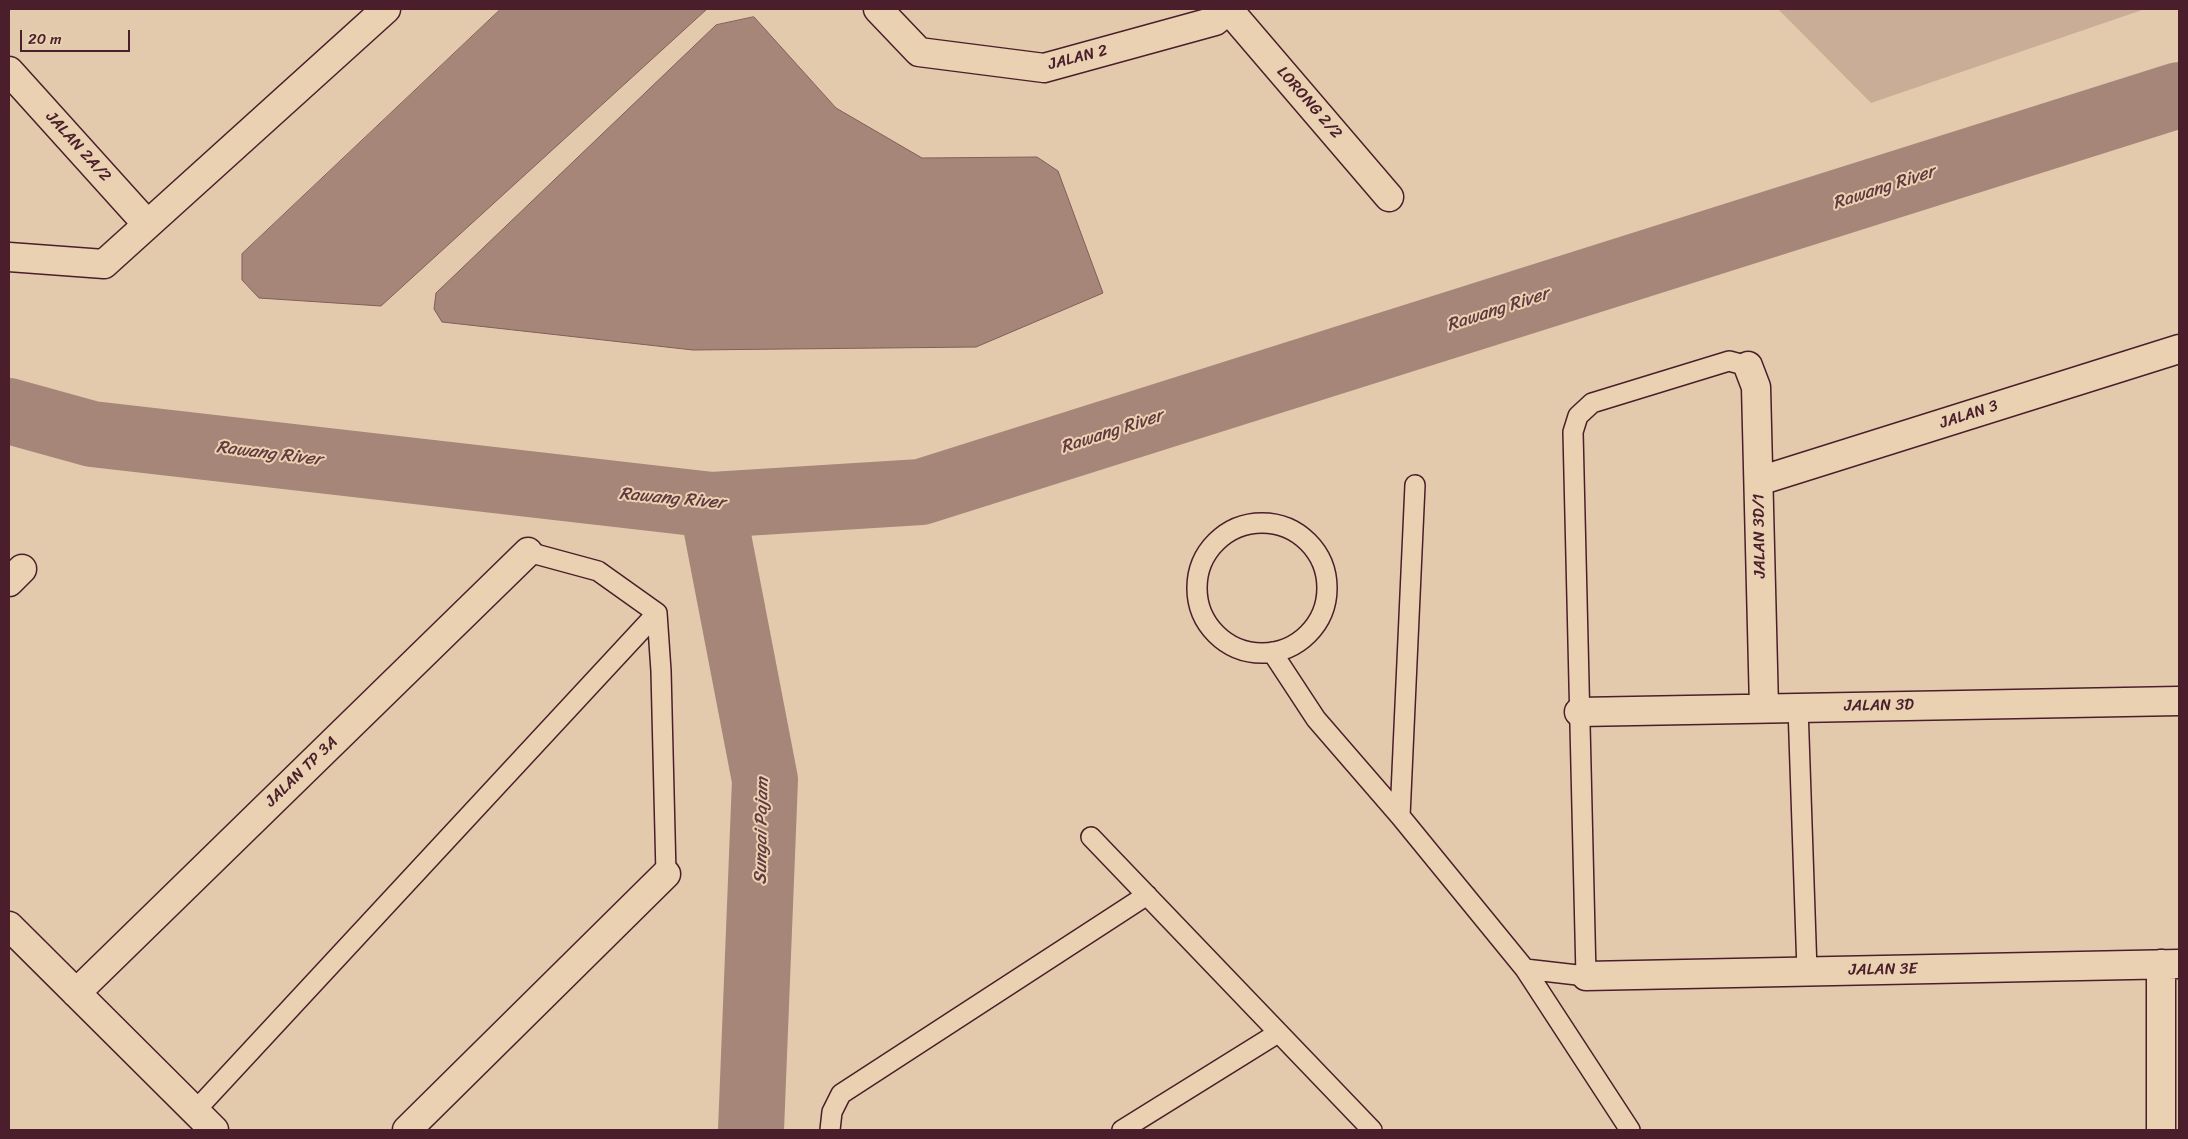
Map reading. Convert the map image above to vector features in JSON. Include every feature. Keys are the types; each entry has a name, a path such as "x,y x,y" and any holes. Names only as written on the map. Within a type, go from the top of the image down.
{"street":[{"path":"9,257 104,264 386,9"},
{"name":"JALAN 2","path":"878,9 919,52 1044,68 1216,21 1228,9"},
{"name":"LORONG 2/2","path":"1228,9 1389,197"},
{"name":"JALAN 2A/2","path":"9,71 147,224"},
{"name":"JALAN 3","path":"1759,481 2179,349"},
{"name":"JALAN 3D/1","path":"1748,366 1756,386 1764,708"},
{"name":"JALAN TP 3A","path":"76,993 528,552"},
{"name":"JALAN 3D","path":"1579,712 2179,701"},
{"path":"407,1130 666,874"},
{"path":"9,926 204,1121"},
{"path":"2160,1130 2170,964"},
{"name":"JALAN 3E","path":"1586,976 2170,964"}],"lane":[{"path":"1525,969 1586,976 1573,432 1578,416 1592,403 1730,361 1748,366"},
{"path":"1400,816 1415,485"},
{"path":"1252,524 1271,524 1289,529 1304,539 1317,553 1325,570 1327,588 1325,606 1317,623 1305,637 1289,647 1272,652 1253,653 1235,647 1219,638 1207,624 1199,607 1197,588 1199,570 1207,553 1218,539 1234,530 1252,524"},
{"path":"528,552 598,571 657,613"},
{"path":"657,613 662,680 666,874"},
{"path":"204,1121 657,613"},
{"path":"1272,652 1316,719 1400,816 1525,969 1630,1130"},
{"path":"1798,708 1807,971"},
{"path":"1090,837 1372,1130"},
{"path":"830,1130 832,1112 840,1094 1147,895"},
{"path":"1122,1130 1278,1033"}],"shaded area":[{"path":"501,9 707,9 381,306 259,298 242,280 242,254"},
{"path":"1778,9 2145,9 1871,103"},
{"path":"754,17 836,108 922,158 1037,157 1058,171 1103,293 976,347 693,350 442,322 434,309 436,293 716,25"}],"waterway":[{"name":"Rawang River","path":"9,411 92,434 712,505 921,492 2179,95"},
{"name":"Sungai Pajam","path":"712,505 765,780 751,1130"}]}
